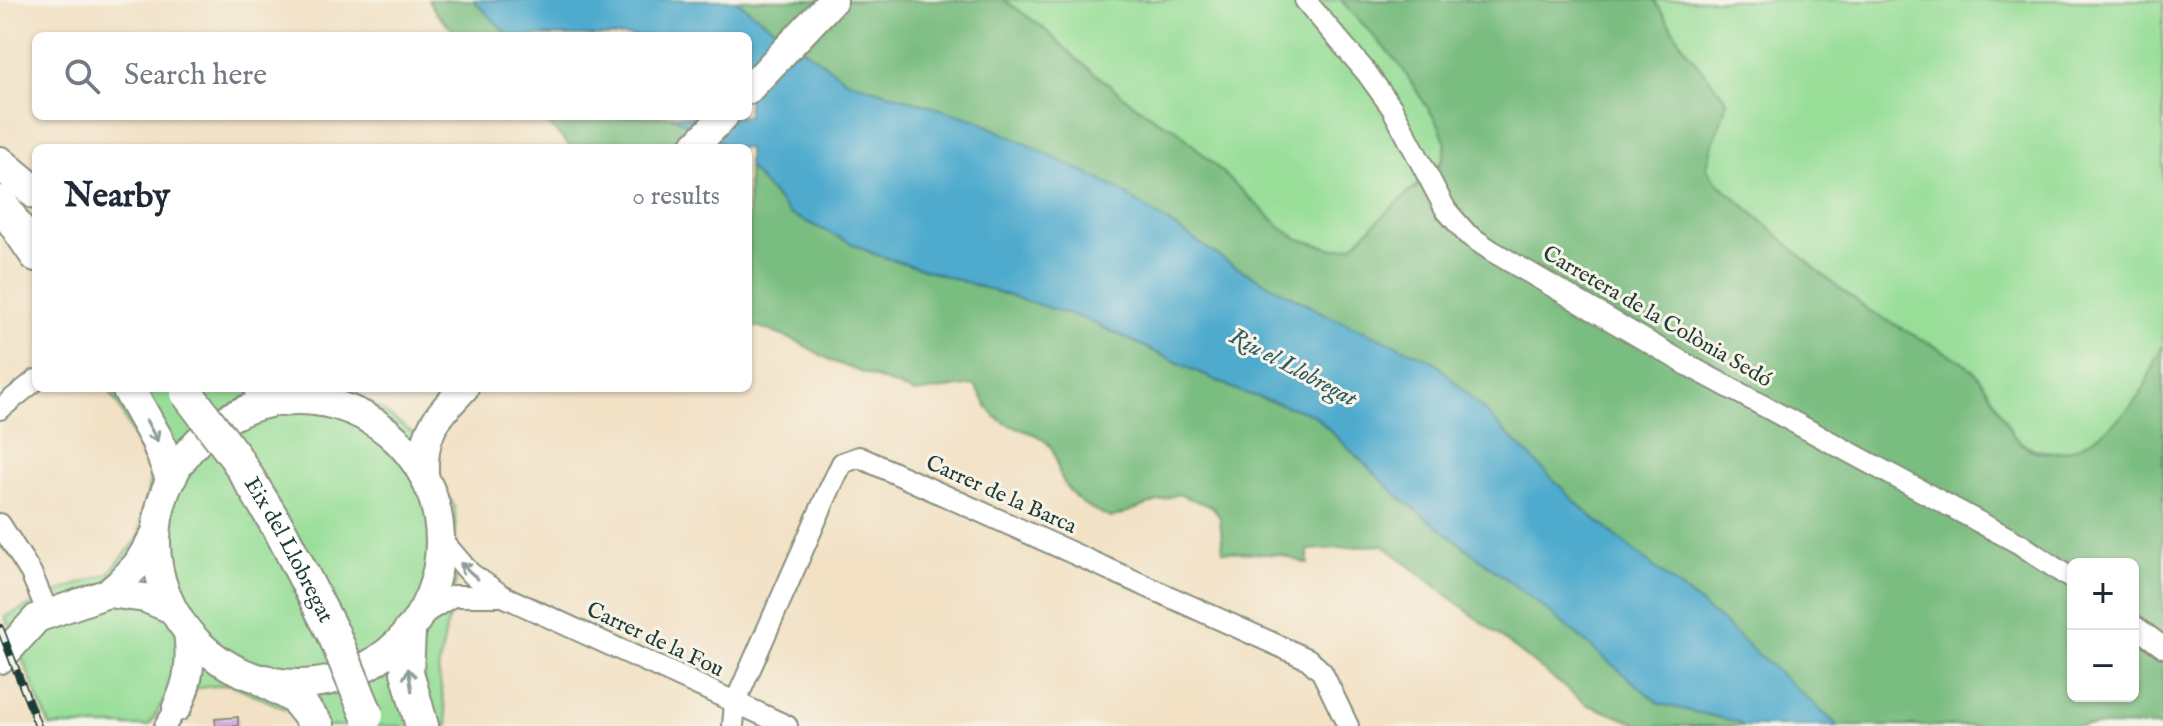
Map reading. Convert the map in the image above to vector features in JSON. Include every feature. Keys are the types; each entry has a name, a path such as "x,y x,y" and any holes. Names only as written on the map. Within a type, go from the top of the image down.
{"highway":[{"path":"0,163 32,190"},
{"path":"0,183 32,218"},
{"path":"0,202 32,249"},
{"path":"130,392 157,440 171,476"},
{"name":"Eix del Llobregat","path":"186,392 236,458 281,532 334,635 369,720"},
{"path":"415,624 407,672 422,726"},
{"path":"253,676 295,698 318,726"}],"main road":[{"path":"752,86 833,0"},
{"path":"697,144 720,120"},
{"path":"171,717 191,693 209,681 253,676 297,684 329,681 359,671 387,654 415,624 438,571 441,539 436,506 424,476 412,457 380,426 363,415 324,402 272,394 209,430 195,443 171,476 160,505 155,535 156,561 162,585 172,609 203,648 253,676"},
{"path":"380,426 410,423 455,398"},
{"path":"424,476 424,447 428,433 455,398"},
{"path":"0,659 37,618 108,593 137,565 155,535"},
{"path":"108,593 145,598 172,609"},
{"path":"171,717 186,688 190,667 188,632"}],"street":[{"name":"Carretera de la Colònia Sedó","path":"1305,0 1392,108 1446,210 1467,234 1691,367 2020,544 2067,576"},
{"path":"0,409 32,383"},
{"name":"Carrer de la Barca","path":"733,726 735,703 842,463 859,457 1308,659 1322,672 1348,726"},
{"path":"0,524 31,573 48,613"},
{"name":"Carrer de la Fou","path":"441,539 470,573 503,596 787,726"},
{"name":"Carrer de la Fou","path":"415,624 453,596 503,596"},
{"path":"2139,629 2163,647"}],"green space":[{"path":"428,0 473,0 506,32 455,32"},
{"path":"735,0 1004,0 1041,26 1132,103 1175,128 1283,229 1299,239 1334,249 1352,246 1430,176 1442,161 1446,145 1440,127 1400,65 1341,0 1654,0 1685,49 1727,100 1707,169 1717,182 1824,276 1868,310 1969,366 1990,392 2012,434 2029,448 2046,453 2064,451 2099,435 2139,396 2163,346 2163,726 1838,726 1722,622 1585,511 1329,316 1234,266 1113,186 976,120 848,81"},
{"path":"1004,0 1341,0 1400,65 1440,127 1446,144 1442,161 1352,246 1333,249 1299,239 1283,229 1175,128 1132,103 1041,26"},
{"path":"1654,0 2163,0 2163,346 2143,390 2130,408 2107,430 2080,446 2051,452 2032,448 2014,436 1986,388 1961,361 1868,310 1824,276 1717,182 1707,169 1709,151 1716,135 1695,63"},
{"path":"544,120 679,120 724,144 568,144"},
{"path":"752,171 790,214 874,254 1085,319 1239,391 1314,415 1398,496 1548,611 1660,704 1738,722 1743,726 1643,726 1586,704 1383,545 1308,550 1308,564 1281,555 1223,551 1220,518 1213,507 1178,494 1111,518 1075,497 1060,475 1053,449 1039,437 996,417 974,385 915,393 832,361 796,341 752,327"},
{"path":"110,392 330,392 373,404 417,436 455,508 457,575 438,670 448,726 301,726 296,714 231,684 169,692 149,726 50,726 5,617 65,589 108,574 138,539 151,475"}],"water":[{"name":"Riu el Llobregat","path":"473,0 735,0 848,81 976,120 1113,186 1234,266 1329,316 1434,361 1585,511 1722,622 1838,726 1743,726 1738,722 1660,704 1548,611 1398,496 1314,415 1239,391 1085,319 874,254 790,214 752,171 752,144 724,144 679,120 752,120 752,32 506,32"}],"building":[{"path":"238,717 238,726 216,726 215,719"}],"railway":[{"path":"0,628 38,726"}]}
